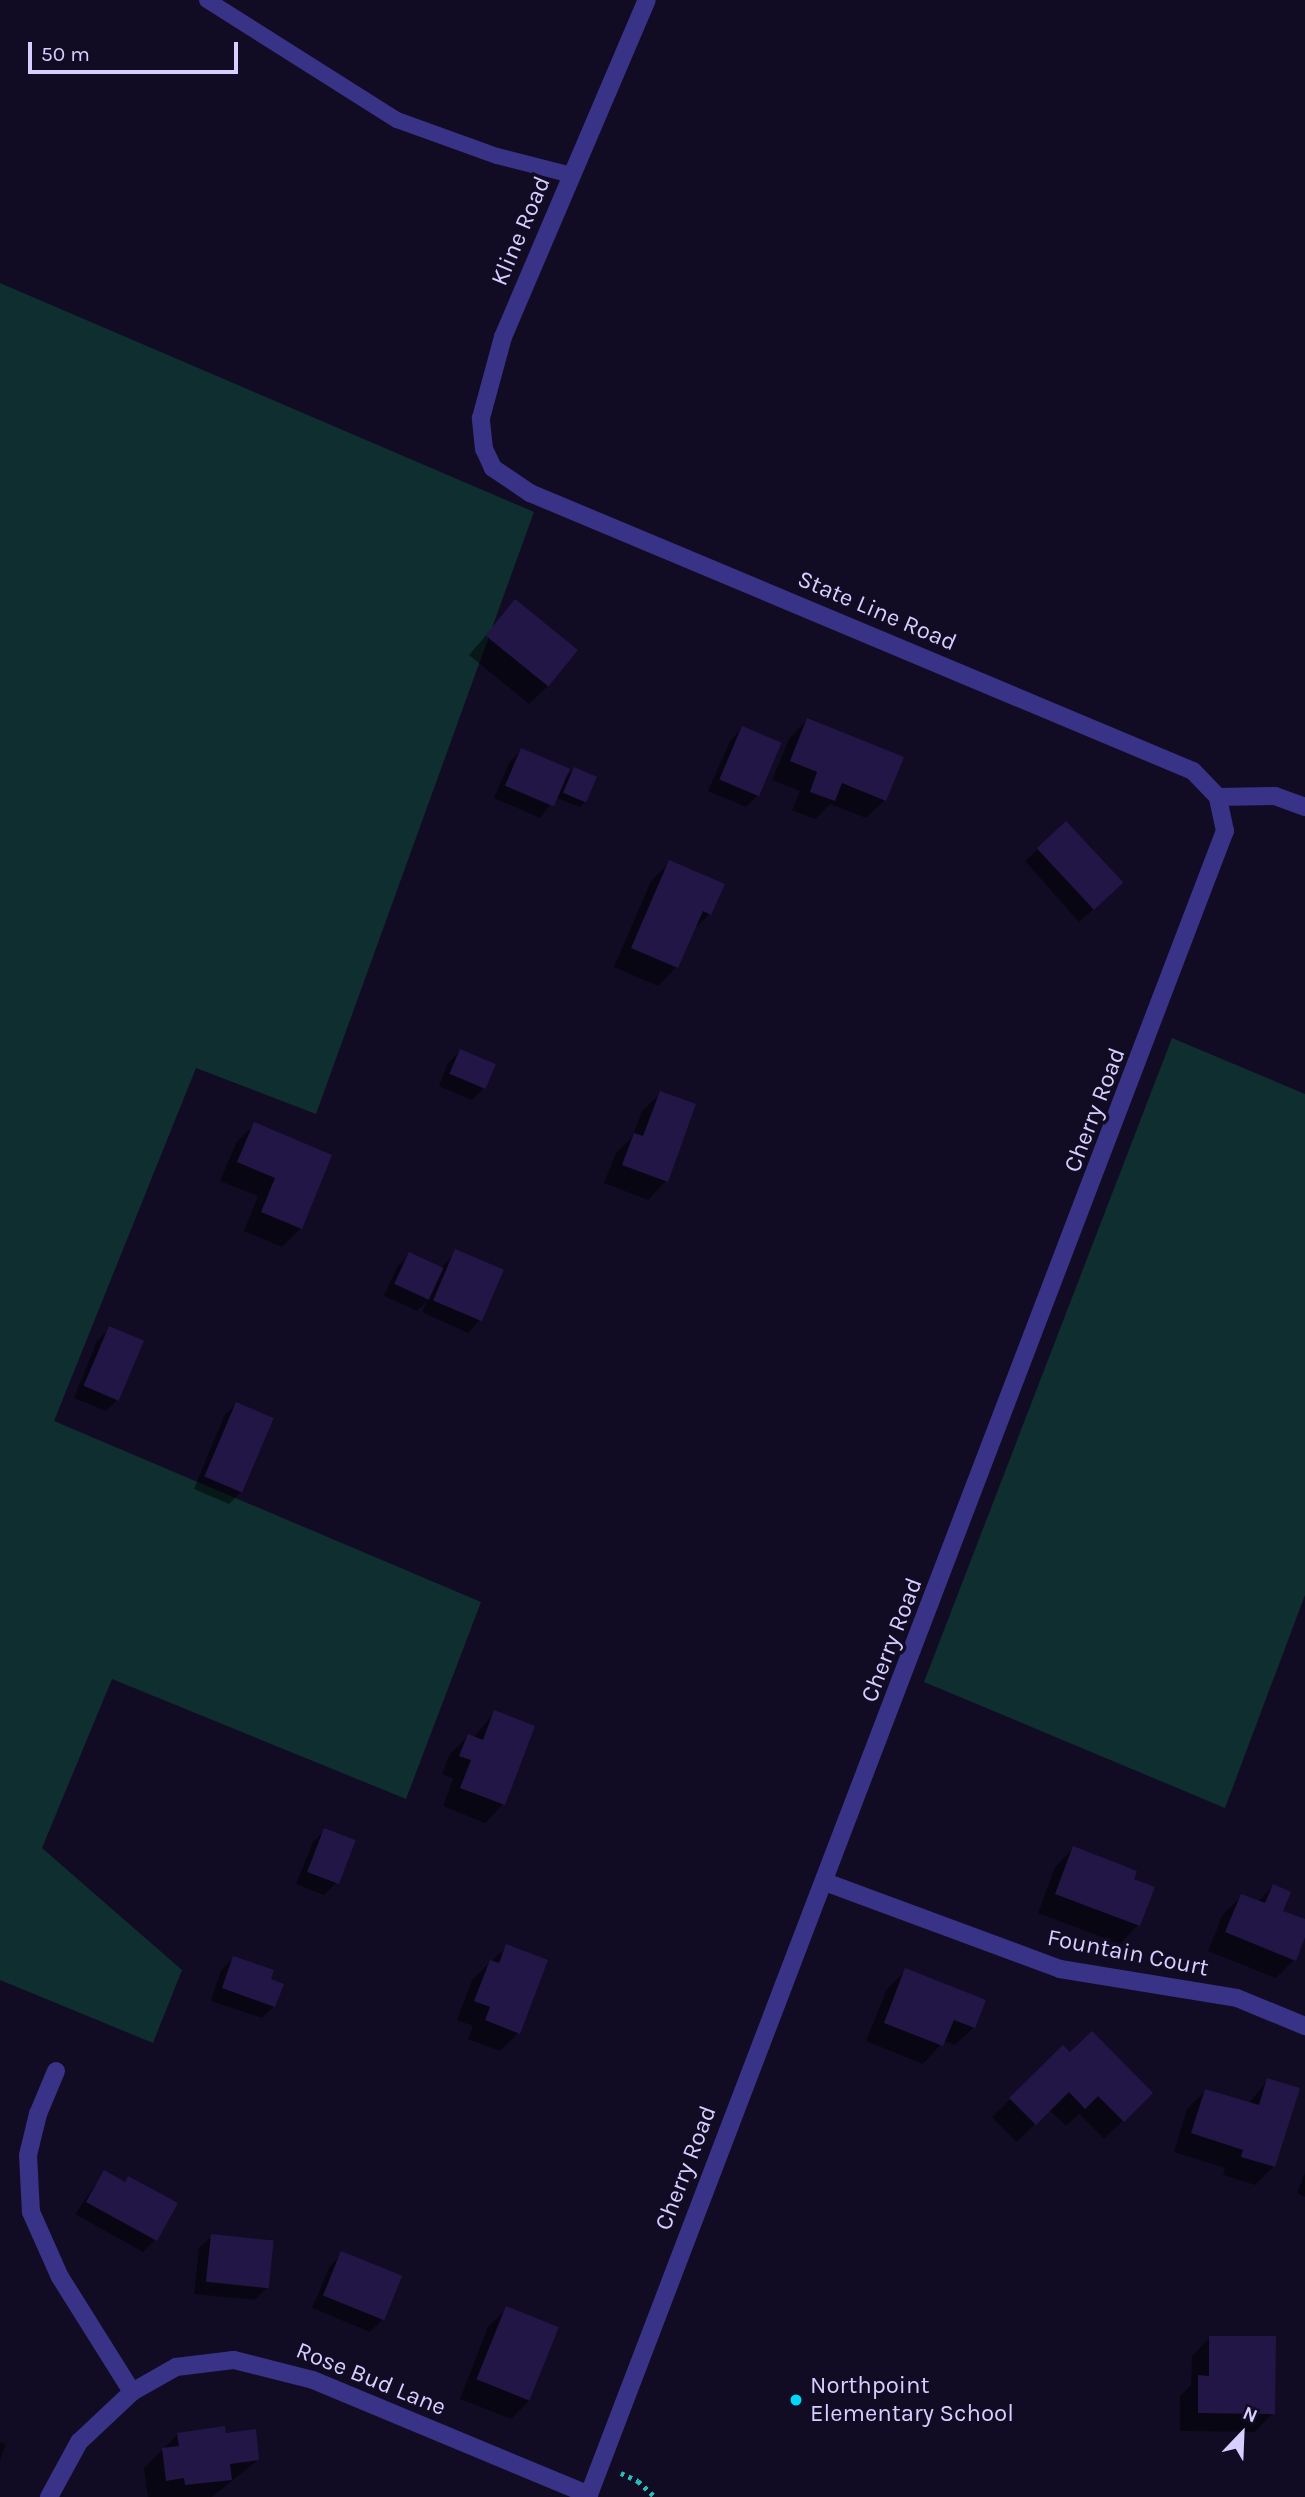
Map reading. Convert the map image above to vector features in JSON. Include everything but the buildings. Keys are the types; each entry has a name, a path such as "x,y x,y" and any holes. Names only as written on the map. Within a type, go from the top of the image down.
{"street":[{"name":"Kline Road","path":"509,481 493,468 484,449 481,418 488,383 503,337 647,0"},
{"name":"State Line Road","path":"509,481 1155,753 1193,771 1218,797"},
{"path":"1218,797 1275,796 1305,807"},
{"name":"Cherry Road","path":"589,2496 1217,859 1225,831 1218,797"},
{"name":"Fountain Court","path":"825,1882 1060,1969 1237,1998 1305,2026"},
{"path":"56,2071 38,2114 28,2155 31,2212 60,2277 132,2392"},
{"name":"Rose Bud Lane","path":"49,2497 79,2442 132,2392 151,2378 201,2361 270,2366 589,2496"}],"lane":[{"path":"207,0 397,120 497,156 572,175"}],"path":[{"path":"601,2465 638,2481 655,2497"}],"green space":[{"path":"0,283 534,512 316,1114 196,1068 54,1421 481,1602 406,1799 112,1679 42,1848 182,1970 153,2043 0,1980"},
{"path":"1172,1038 1305,1094 1305,1595 1225,1808 924,1682"}],"place":[{"name":"Northpoint Elementary School","path":"796,2400"}]}
